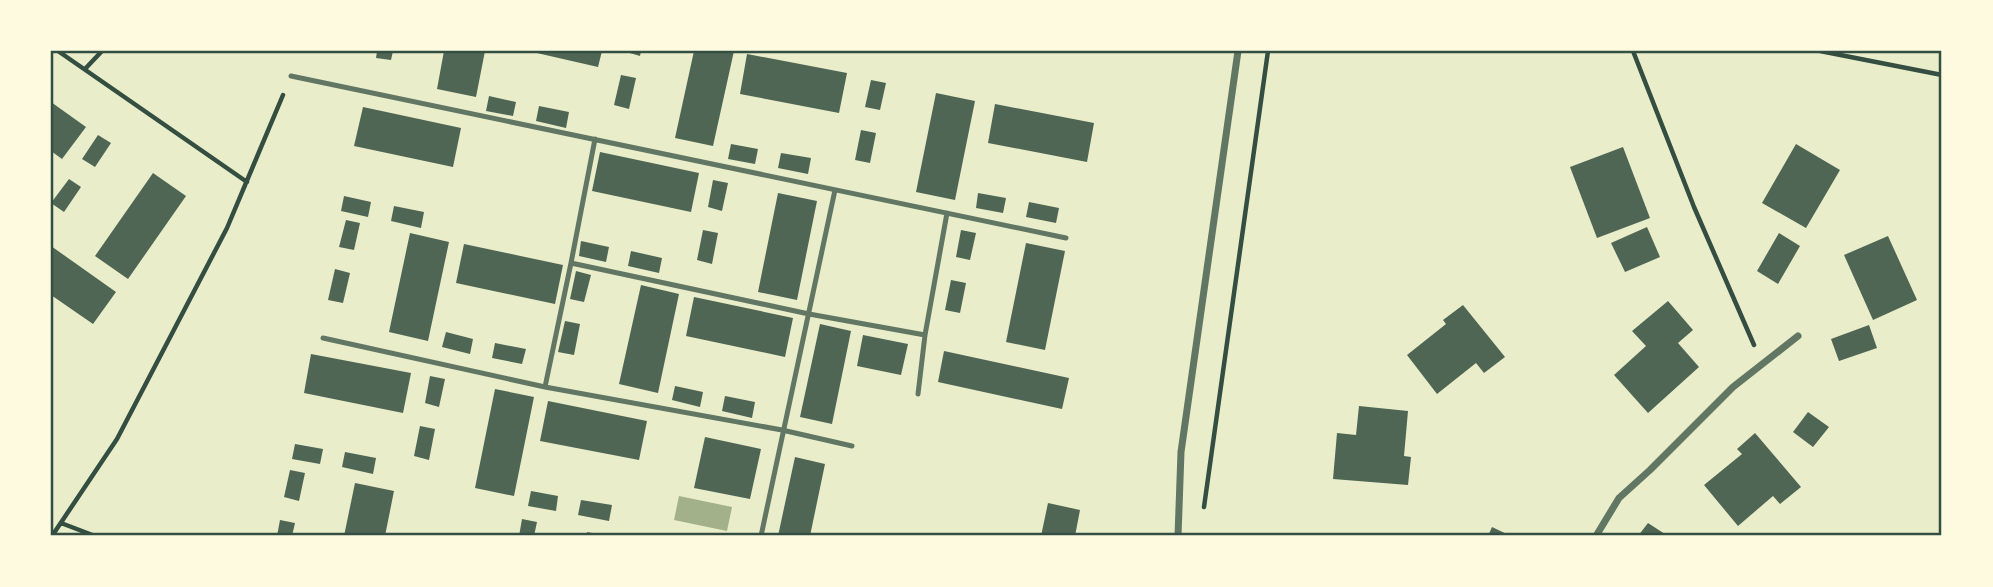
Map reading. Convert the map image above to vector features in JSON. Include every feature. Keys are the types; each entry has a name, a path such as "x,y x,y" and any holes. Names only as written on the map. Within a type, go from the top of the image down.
{"street":[{"path":"1178,536 1181,452 1238,51"},
{"path":"1596,536 1619,498 1733,387 1798,337"}],"lane":[{"path":"291,76 1066,238"},
{"path":"544,387 595,139"},
{"path":"761,536 835,190"},
{"path":"918,394 925,335 947,213"},
{"path":"571,263 809,314 925,335"},
{"path":"323,338 544,387 782,430 852,446"}],"path":[{"path":"58,51 247,182"},
{"path":"85,69 102,51"},
{"path":"1204,509 1268,51"},
{"path":"1633,51 1694,207 1762,365"},
{"path":"1820,51 1942,75"},
{"path":"52,536 117,439 228,228 291,76"},
{"path":"61,523 95,536"}],"shaded area":[{"path":"679,496 732,507 727,531 674,520"}],"building":[{"path":"377,51 393,51 391,60 376,58"},
{"path":"444,51 485,51 476,97 437,89"},
{"path":"528,51 602,51 598,67"},
{"path":"623,51 641,51 640,56"},
{"path":"694,51 734,51 713,146 675,138"},
{"path":"747,54 847,73 839,113 740,94"},
{"path":"621,75 636,78 629,109 614,105"},
{"path":"871,80 886,83 880,110 865,107"},
{"path":"936,93 975,101 955,200 916,192"},
{"path":"489,96 516,102 513,116 486,111"},
{"path":"51,102 86,127 62,159 51,151"},
{"path":"995,104 1094,123 1087,162 988,143"},
{"path":"539,106 569,112 566,128 536,121"},
{"path":"363,107 461,128 453,167 354,146"},
{"path":"861,130 876,133 870,163 855,160"},
{"path":"98,135 111,143 95,167 82,159"},
{"path":"731,144 758,149 755,164 728,159"},
{"path":"1796,144 1840,170 1806,228 1762,203"},
{"path":"1623,147 1650,218 1597,238 1570,167"},
{"path":"600,152 699,173 691,212 592,191"},
{"path":"781,153 811,158 808,174 778,168"},
{"path":"153,173 186,196 128,279 95,256"},
{"path":"69,179 81,187 64,212 51,203"},
{"path":"713,180 728,183 722,211 708,207"},
{"path":"778,193 817,201 797,300 758,292"},
{"path":"978,193 1006,198 1003,213 976,208"},
{"path":"344,196 371,202 368,217 341,211"},
{"path":"1029,202 1059,208 1056,223 1026,217"},
{"path":"394,206 424,212 421,228 391,221"},
{"path":"346,220 360,223 354,250 339,247"},
{"path":"1647,227 1660,257 1625,272 1611,243"},
{"path":"703,230 718,233 712,264 697,260"},
{"path":"961,230 976,233 970,260 956,257"},
{"path":"410,233 449,242 428,341 389,332"},
{"path":"1779,233 1800,246 1778,284 1757,271"},
{"path":"1888,236 1917,300 1873,320 1844,255"},
{"path":"581,241 609,247 606,262 579,256"},
{"path":"1026,243 1065,251 1045,350 1006,342"},
{"path":"464,244 563,265 555,304 456,283"},
{"path":"51,246 116,292 93,324 51,295"},
{"path":"631,251 662,258 659,273 628,266"},
{"path":"335,269 350,273 343,303 328,300"},
{"path":"576,271 591,275 584,302 570,299"},
{"path":"951,280 966,283 960,313 945,310"},
{"path":"641,285 679,294 658,393 619,384"},
{"path":"694,297 793,318 785,357 686,336"},
{"path":"1668,301 1693,330 1678,343 1699,367 1648,413 1614,375 1646,346 1632,331"},
{"path":"1463,305 1505,357 1484,373 1476,363 1437,394 1407,355 1446,324 1443,320"},
{"path":"565,321 580,324 574,355 558,352"},
{"path":"820,324 851,331 832,424 800,417"},
{"path":"1869,325 1877,348 1839,361 1831,339"},
{"path":"446,332 473,339 470,354 442,347"},
{"path":"863,335 908,344 901,375 857,366"},
{"path":"495,343 526,349 522,364 492,358"},
{"path":"944,351 1069,378 1062,409 938,382"},
{"path":"311,354 411,373 403,413 304,393"},
{"path":"430,376 445,379 439,407 425,403"},
{"path":"675,386 703,392 700,407 672,400"},
{"path":"495,389 534,397 514,496 475,488"},
{"path":"725,396 755,402 752,418 722,411"},
{"path":"548,401 647,421 639,460 540,441"},
{"path":"1359,406 1408,411 1404,456 1411,457 1408,485 1333,479 1337,433 1356,435"},
{"path":"1808,412 1829,427 1813,447 1793,432"},
{"path":"420,426 435,429 429,460 414,456"},
{"path":"1755,433 1801,487 1780,504 1773,496 1738,526 1704,485 1742,454 1737,449"},
{"path":"705,437 761,449 750,499 694,488"},
{"path":"295,444 323,449 320,464 292,459"},
{"path":"345,452 376,458 373,474 342,467"},
{"path":"795,457 825,464 810,536 778,536"},
{"path":"290,470 305,473 299,501 284,497"},
{"path":"355,483 394,491 385,536 344,536"},
{"path":"531,491 558,496 556,511 528,506"},
{"path":"581,500 612,505 609,521 578,515"},
{"path":"1048,503 1080,510 1075,536 1041,536"},
{"path":"522,519 537,522 534,536 519,536"},
{"path":"280,520 295,523 292,536 277,536"},
{"path":"1648,523 1668,536 1638,536"},
{"path":"1492,527 1511,536 1488,536"},
{"path":"587,532 603,535 603,536 587,536"}]}
